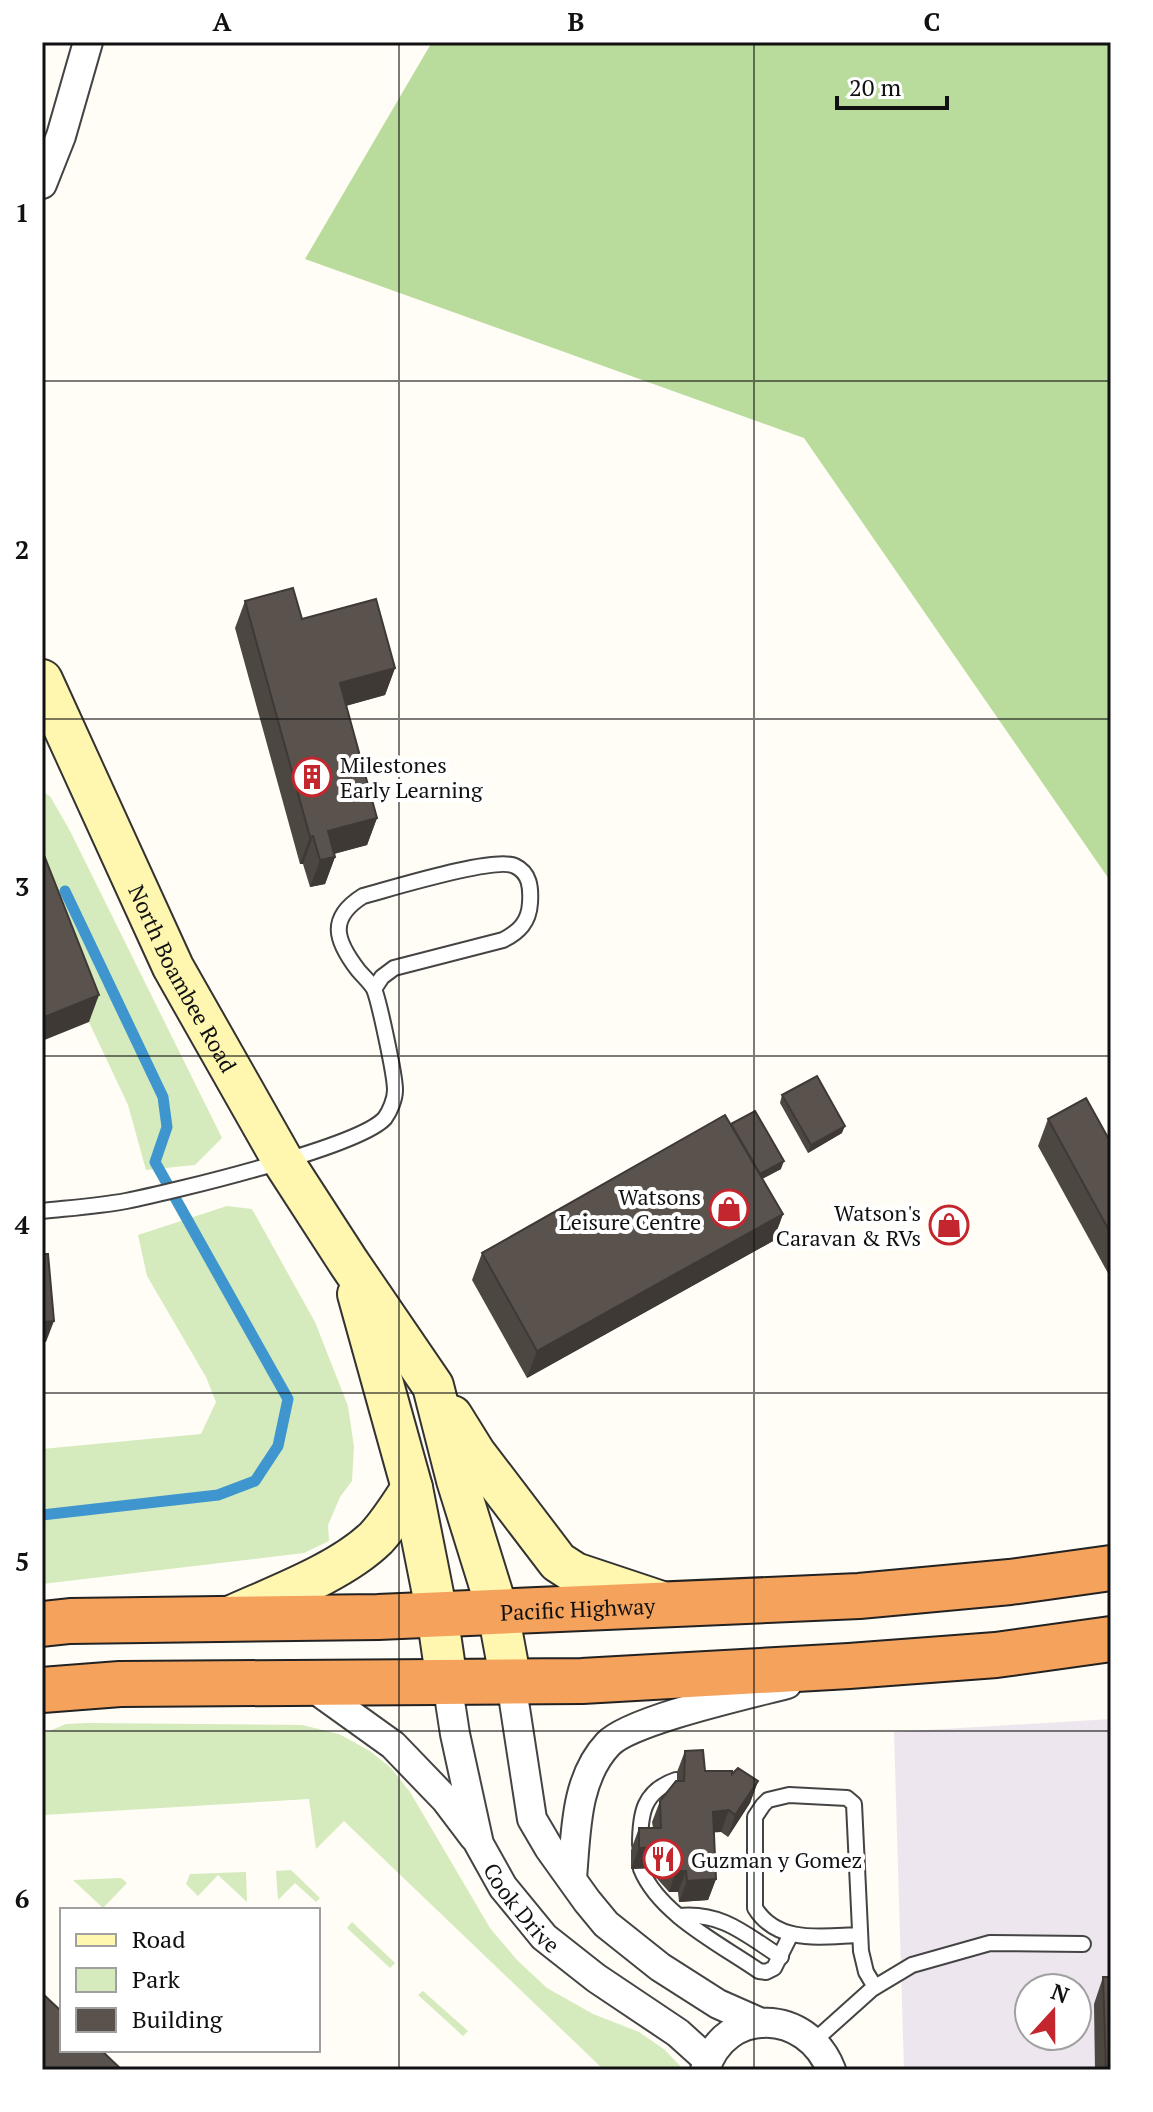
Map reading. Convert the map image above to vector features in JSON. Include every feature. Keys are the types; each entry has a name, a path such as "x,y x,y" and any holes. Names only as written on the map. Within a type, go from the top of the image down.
{"highway":[{"name":"Pacific Highway","path":"42,1624 673,1606 859,1596 1010,1582 1111,1568"},
{"path":"42,1690 120,1684 582,1681 996,1655 1111,1639"}],"street":[{"path":"42,184 61,136 88,42"},
{"name":"North Boambee Road","path":"44,691 173,967 283,1161 433,1386 457,1480 498,1612 511,1682"},
{"name":"North Boambee Road","path":"349,1263 412,1488 447,1682"},
{"path":"433,1386 475,1453 558,1562 575,1573 673,1606"},
{"path":"220,1621 332,1569 357,1554 390,1522 412,1488"},
{"path":"572,1878 577,1813 597,1759 609,1743 647,1723 849,1666"},
{"name":"Cook Drive","path":"447,1682 479,1844 503,1887 544,1937 596,1978 678,2033 706,2065"},
{"path":"511,1682 532,1819 587,1901 606,1924 660,1967 718,2004 761,2023 790,2027 814,2041 826,2056 831,2070"},
{"path":"308,1684 378,1732 411,1762 446,1800 479,1844"},
{"path":"706,2065 716,2046 729,2035 761,2023"}],"lane":[{"path":"42,1211 142,1197 283,1161 371,1128 384,1118 391,1106 395,1092 393,1073 374,989 339,939 338,919 348,906 363,896 487,865 511,864 523,871 531,885 530,909 516,934 394,968 382,977 374,989"},
{"path":"640,1849 640,1817 644,1805 664,1784 676,1780"},
{"path":"757,1786 771,1799"},
{"path":"860,1935 791,1934 769,1925 755,1908 755,1817 771,1799 789,1795 847,1798 854,1804 860,1935 866,1972 875,1987"},
{"path":"641,1869 649,1888 679,1916 759,1971 770,1971 781,1957 791,1934"},
{"path":"679,1916 719,1918 781,1957"},
{"path":"814,2041 875,1987 912,1965 990,1943 1083,1944"}],"shaded area":[{"path":"1111,1719 1111,2070 904,2070 894,1732"}],"green space":[{"path":"432,42 1111,42 1111,882 804,438 305,259"},
{"path":"42,792 50,796 70,831 222,1138 195,1165 146,1170 128,1105 89,1022 42,902"},
{"path":"227,1206 252,1209 315,1322 348,1406 354,1447 352,1481 340,1497 328,1525 329,1541 304,1553 42,1584 42,1449 201,1434 216,1402 206,1377 147,1276 138,1235"},
{"path":"66,1724 302,1725 339,1734 370,1751 391,1768 410,1792 490,1928 517,1960 547,1988 593,2014 639,2032 665,2050 684,2070 604,2070 344,1821 316,1849 309,1799 44,1815 45,1845 42,1845 42,1734"},
{"path":"291,1870 320,1898 316,1902 295,1883 278,1900 276,1871"},
{"path":"246,1872 247,1902 218,1875 198,1896 186,1884 190,1874"},
{"path":"121,1878 127,1883 103,1908 73,1880"},
{"path":"352,1922 395,1963 390,1968 347,1928"},
{"path":"423,1991 468,2031 463,2036 418,1995"}],"building":[{"name":"Milestones Early Learning","path":"293,588 302,619 376,599 395,668 340,683 377,818 328,831 335,857 320,860 313,836 310,837 245,601"},
{"path":"42,850 99,995 42,1018"},
{"path":"817,1076 845,1126 811,1145 782,1095"},
{"path":"1086,1098 1111,1143 1111,1234 1048,1119"},
{"path":"755,1111 784,1161 760,1174 731,1124"},
{"path":"725,1115 783,1214 537,1351 482,1253"},
{"path":"42,1254 48,1254 54,1321 42,1322"},
{"path":"703,1750 705,1771 732,1771 732,1774 738,1768 758,1781 735,1815 729,1810 713,1812 716,1879 687,1881 686,1871 676,1871 661,1852 661,1847 639,1848 639,1828 661,1828 660,1801 676,1781 684,1781 685,1751"},
{"path":"1103,1977 1111,1977 1111,2070 1106,2070"},
{"path":"42,1993 60,2010 60,2052 103,2052 122,2070 42,2070"}],"waterway":[{"path":"42,1515 218,1495 255,1481 278,1446 288,1399 155,1162 167,1127 163,1097 65,891"}],"place":[{"name":"Milestones Early Learning","path":"312,777"},
{"name":"Watsons Leisure Centre","path":"729,1209"},
{"name":"Watson's Caravan & RVs","path":"949,1225"},
{"name":"Guzman y Gomez","path":"663,1859"}]}
